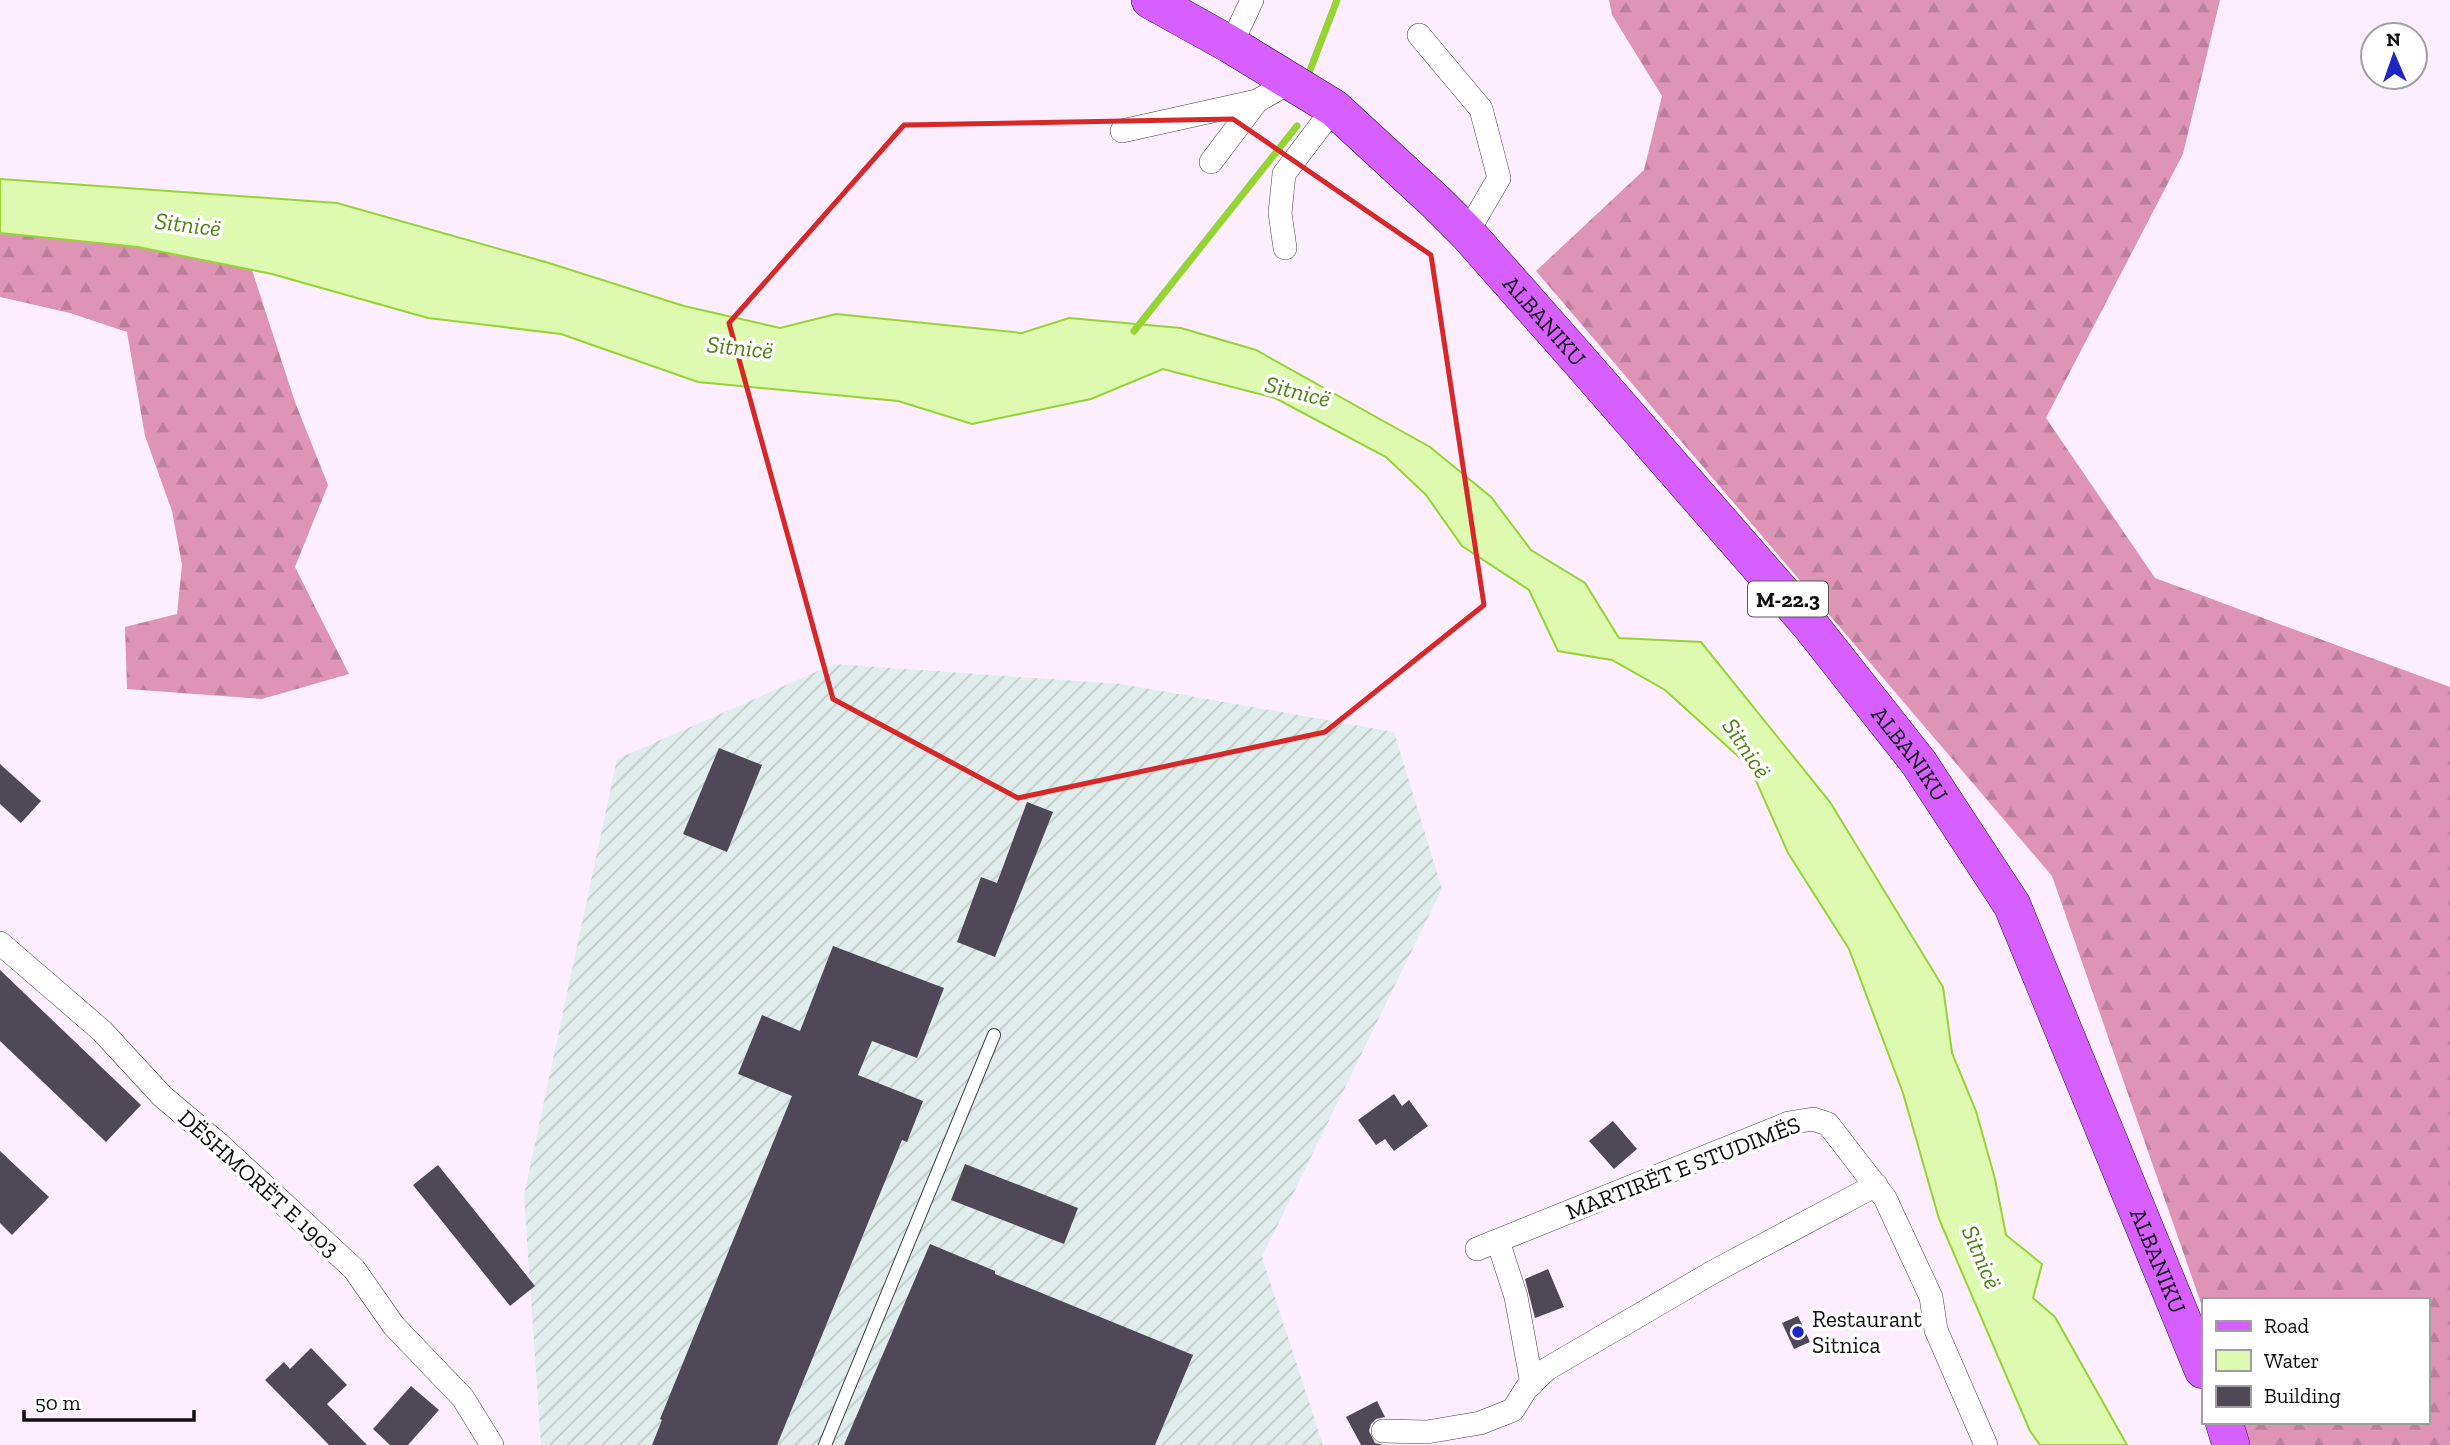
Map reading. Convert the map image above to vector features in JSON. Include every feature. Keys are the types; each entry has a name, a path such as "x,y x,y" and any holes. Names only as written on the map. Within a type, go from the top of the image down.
{"main road":[{"name":"ALBANIKU","path":"1150,0 1292,80 1334,108 1467,233 1811,626 1919,763 2012,905 2202,1368"},
{"path":"2225,1424 2231,1445"}],"street":[{"path":"1231,45 1252,0"},
{"path":"1419,35 1481,109 1499,178 1467,233"},
{"path":"1122,131 1257,101 1292,80"},
{"path":"1211,162 1257,101"},
{"path":"1285,248 1280,213 1284,174 1334,108"},
{"name":"DËSHMORËT E 1903","path":"0,943 102,1031 162,1096 220,1145 354,1269 394,1326 463,1398 492,1445"},
{"name":"MARTIRËT E STUDIMËS","path":"1476,1250 1789,1123 1813,1119 1828,1124 1885,1198 1931,1297 1936,1330 1986,1445"},
{"path":"1383,1431 1427,1432 1479,1423 1513,1410 1547,1369 1703,1278 1876,1185"},
{"path":"1498,1241 1516,1297 1532,1384"}],"lane":[{"path":"825,1445 994,1035"}],"highlighted area":[{"path":"1233,119 1431,255 1484,605 1325,732 1018,798 833,699 729,323 904,125"}],"shaded area":[{"path":"834,664 1122,684 1394,732 1442,889 1262,1257 1323,1445 541,1445 524,1195 617,759"}],"green space":[{"path":"1609,0 2220,0 2183,154 2046,418 2155,578 2450,687 2450,1445 2250,1445 2244,1424 2429,1424 2429,1298 2202,1298 2202,1306 2052,876 1536,271 1644,170 1662,96 1612,15"},
{"path":"0,233 138,247 252,270 295,402 328,485 295,567 349,674 262,699 127,689 125,627 177,614 182,565 172,511 145,436 127,332 70,313 0,297"}],"water":[{"name":"Sitnicë","path":"0,179 337,203 549,263 684,306 780,328 836,314 1022,333 1069,318 1181,328 1256,350 1430,447 1491,497 1531,550 1585,583 1619,638 1701,642 1830,802 1943,987 1952,1053 1976,1111 1995,1179 2006,1235 2042,1264 2033,1298 2055,1317 2127,1445 2040,1445 2030,1431 1939,1219 1903,1093 1849,949 1788,853 1750,767 1665,690 1612,660 1558,651 1529,590 1462,546 1426,495 1386,457 1275,398 1163,369 1091,399 972,424 898,401 698,382 561,334 428,318 272,274 138,247 0,233"}],"building":[{"path":"719,748 762,765 727,852 683,834"},
{"path":"0,764 41,801 21,823 0,804"},
{"path":"1027,802 1053,812 995,957 957,942 981,877 997,883"},
{"path":"833,946 944,988 917,1058 872,1041 858,1075 923,1101 907,1142 902,1140 777,1445 652,1445 662,1420 660,1419 792,1096 738,1074 762,1015 800,1031"},
{"path":"0,970 141,1105 106,1142 0,1041"},
{"path":"1394,1094 1402,1106 1409,1100 1428,1126 1394,1151 1385,1139 1376,1145 1358,1120"},
{"path":"1613,1121 1637,1149 1614,1169 1589,1141"},
{"path":"0,1151 49,1197 12,1235 0,1223"},
{"path":"965,1164 1078,1208 1064,1244 951,1200"},
{"path":"438,1165 535,1286 510,1306 413,1185"},
{"path":"930,1244 995,1271 995,1274 1193,1355 1155,1445 844,1445"},
{"path":"1548,1269 1564,1307 1535,1318 1525,1279"},
{"path":"1798,1316 1810,1342 1794,1349 1782,1323"},
{"path":"311,1348 347,1385 327,1404 367,1445 329,1445 265,1380 284,1362 290,1369"},
{"path":"411,1386 439,1410 408,1445 390,1445 373,1429"},
{"path":"1377,1401 1385,1417 1376,1419 1369,1431 1375,1443 1383,1445 1361,1445 1346,1417"}],"waterway":[{"path":"1307,78 1337,0"},
{"path":"1134,331 1297,126"}],"place":[{"name":"Restaurant Sitnica","path":"1798,1332"}]}
